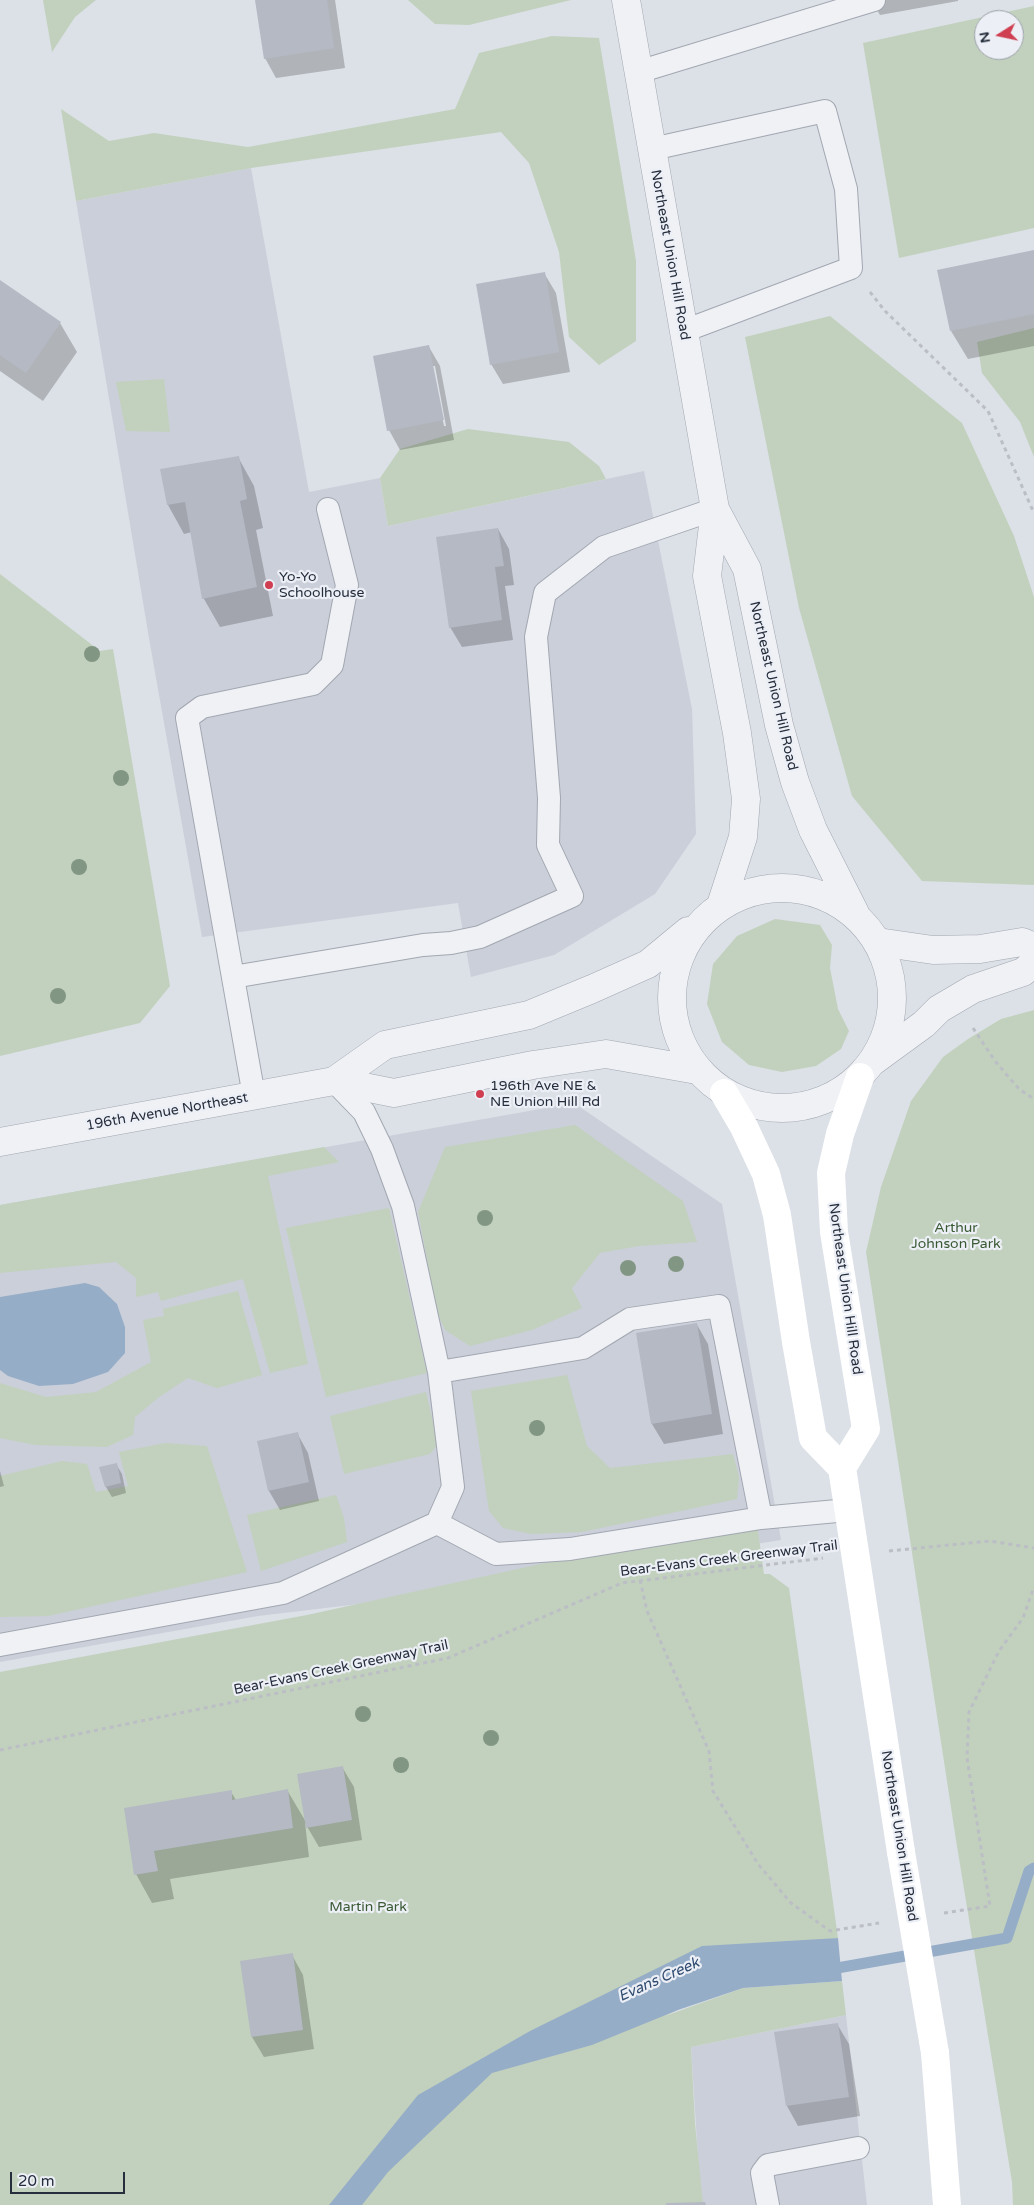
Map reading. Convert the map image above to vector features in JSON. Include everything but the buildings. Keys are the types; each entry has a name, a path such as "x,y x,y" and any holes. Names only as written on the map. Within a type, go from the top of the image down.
{"main road":[{"name":"Northeast Union Hill Road","path":"866,1070 840,1134 830,1173 834,1232 866,1429 842,1468 901,1852 935,2053 946,2205"},
{"path":"724,1093 744,1127 766,1174 777,1215 813,1438 842,1468"}],"street":[{"name":"Northeast Union Hill Road","path":"626,0 715,509 707,576 737,733 746,799 743,837 711,913"},
{"name":"Northeast Union Hill Road","path":"715,509 747,569 779,725 795,782 817,838 857,916"},
{"name":"196th Avenue Northeast","path":"334,1081 385,1045 528,1015 648,964 711,913 755,890 791,887 826,896 857,916"},
{"path":"711,913 682,948 672,979 671,1011 680,1042 697,1070 724,1093 758,1107 795,1108 830,1098 924,1024 939,1009 973,989 1023,972 1034,963"},
{"path":"857,916 878,942 889,971 892,1003 887,1034 866,1070"},
{"path":"878,942 933,950 980,949 1022,942 1034,947"},
{"name":"196th Avenue Northeast","path":"0,1142 334,1081 394,1093 533,1065 606,1054 697,1070"}],"lane":[{"path":"638,72 841,5 874,0"},
{"path":"652,149 825,111 846,189 851,268 684,331"},
{"path":"254,1096 187,718 202,707 313,684 332,664 347,585 328,509"},
{"path":"233,977 422,945 451,943 480,936 572,896 548,845 548,798 536,637 545,593 604,548 715,509"},
{"path":"0,1645 283,1593 437,1523 453,1487 439,1372 403,1206 382,1149 364,1112 334,1081"},
{"path":"439,1372 583,1348 630,1319 720,1306 761,1518"},
{"path":"437,1523 496,1554 570,1549 761,1518 848,1510"},
{"path":"768,2205 762,2173 768,2165 858,2148"}],"path":[{"path":"851,268 885,311 988,411 1034,513"},
{"path":"969,1021 995,1061 1019,1089 1034,1099"},
{"name":"Bear-Evans Creek Greenway Trail","path":"0,1750 448,1658 622,1583 855,1554 990,1541 1034,1548"},
{"path":"640,1580 647,1611 709,1751 713,1791 763,1871 790,1903 830,1931"},
{"path":"990,1906 967,1758 969,1712 999,1651 1023,1618 1034,1587"}],"shaded area":[{"name":"Yo-Yo Schoolhouse","path":"251,168 309,492 380,478 388,526 644,471 692,709 696,834 655,894 554,955 471,977 458,903 202,937 150,644 76,201"},
{"path":"574,1103 722,1204 781,1540 393,1600 258,1616 0,1662 0,1205"},
{"path":"846,2015 867,2205 701,2205 691,2047"}],"green space":[{"path":"43,0 96,0 75,17 52,52"},
{"path":"408,0 571,0 469,25 435,24"},
{"path":"1034,6 1034,228 899,258 863,43 974,19 974,60 1024,60 1024,10 1016,10"},
{"path":"552,36 599,38 636,261 636,341 599,365 569,337 559,252 529,163 501,132 251,168 76,201 61,109 109,141 154,133 248,147 455,109 479,53"},
{"path":"830,316 962,423 1014,536 1034,597 1034,885 922,881 852,796 799,608 745,337"},
{"path":"1034,328 1034,457 1020,422 982,373 977,342"},
{"path":"164,379 170,432 126,431 116,382"},
{"path":"468,429 569,442 599,466 606,479 388,526 380,478 400,449"},
{"path":"0,574 100,651 113,649 170,986 140,1023 0,1056"},
{"path":"775,919 820,925 832,945 830,968 838,1009 849,1031 841,1049 816,1066 782,1072 749,1065 722,1042 707,1004 713,964 737,936"},
{"name":"Arthur Johnson Park","path":"1034,1010 1034,2205 1013,2205 1012,2182 956,1840 866,1252 881,1187 911,1101 943,1057 1001,1019"},
{"path":"575,1125 683,1201 697,1242 639,1246 600,1253 572,1288 582,1308 532,1330 470,1346 445,1330 437,1312 418,1212 445,1147"},
{"path":"324,1147 339,1162 268,1176 308,1364 270,1373 243,1279 161,1301 158,1292 136,1297 136,1278 116,1262 0,1273 0,1205"},
{"path":"389,1208 427,1373 326,1397 286,1228"},
{"path":"238,1291 262,1375 217,1388 188,1378 159,1397 135,1417 133,1435 107,1447 35,1445 0,1438 0,1383 46,1397 96,1392 151,1362 143,1320 164,1316 163,1309"},
{"path":"567,1375 587,1446 610,1468 733,1454 739,1477 737,1499 582,1532 531,1534 503,1528 489,1511 471,1391"},
{"path":"426,1392 438,1444 430,1454 344,1474 330,1416"},
{"path":"165,1443 207,1446 247,1572 48,1616 0,1617 0,1476 62,1461 87,1464 96,1492 128,1486 119,1452"},
{"path":"336,1495 344,1518 347,1542 261,1571 247,1515"},
{"name":"Martin Park","path":"756,1517 764,1574 770,1574 789,1588 838,1938 818,1940 665,2016 743,1988 842,1981 846,2015 691,2047 695,2123 703,2205 0,2205 0,1672 307,1615"}],"water":[{"path":"85,1283 99,1287 117,1304 125,1327 125,1353 108,1372 73,1384 39,1386 8,1376 0,1370 0,1297"},
{"path":"838,1938 842,1981 743,1988 678,2010 592,2045 492,2073 388,2172 362,2205 329,2205 418,2095 530,2031 702,1946"}],"waterway":[{"name":"Evans Creek","path":"826,1970 1007,1938 1029,1871 1034,1868"}],"place":[{"name":"Yo-Yo Schoolhouse","path":"269,585"},
{"name":"196th Ave NE & NE Union Hill Rd","path":"480,1094"}]}
